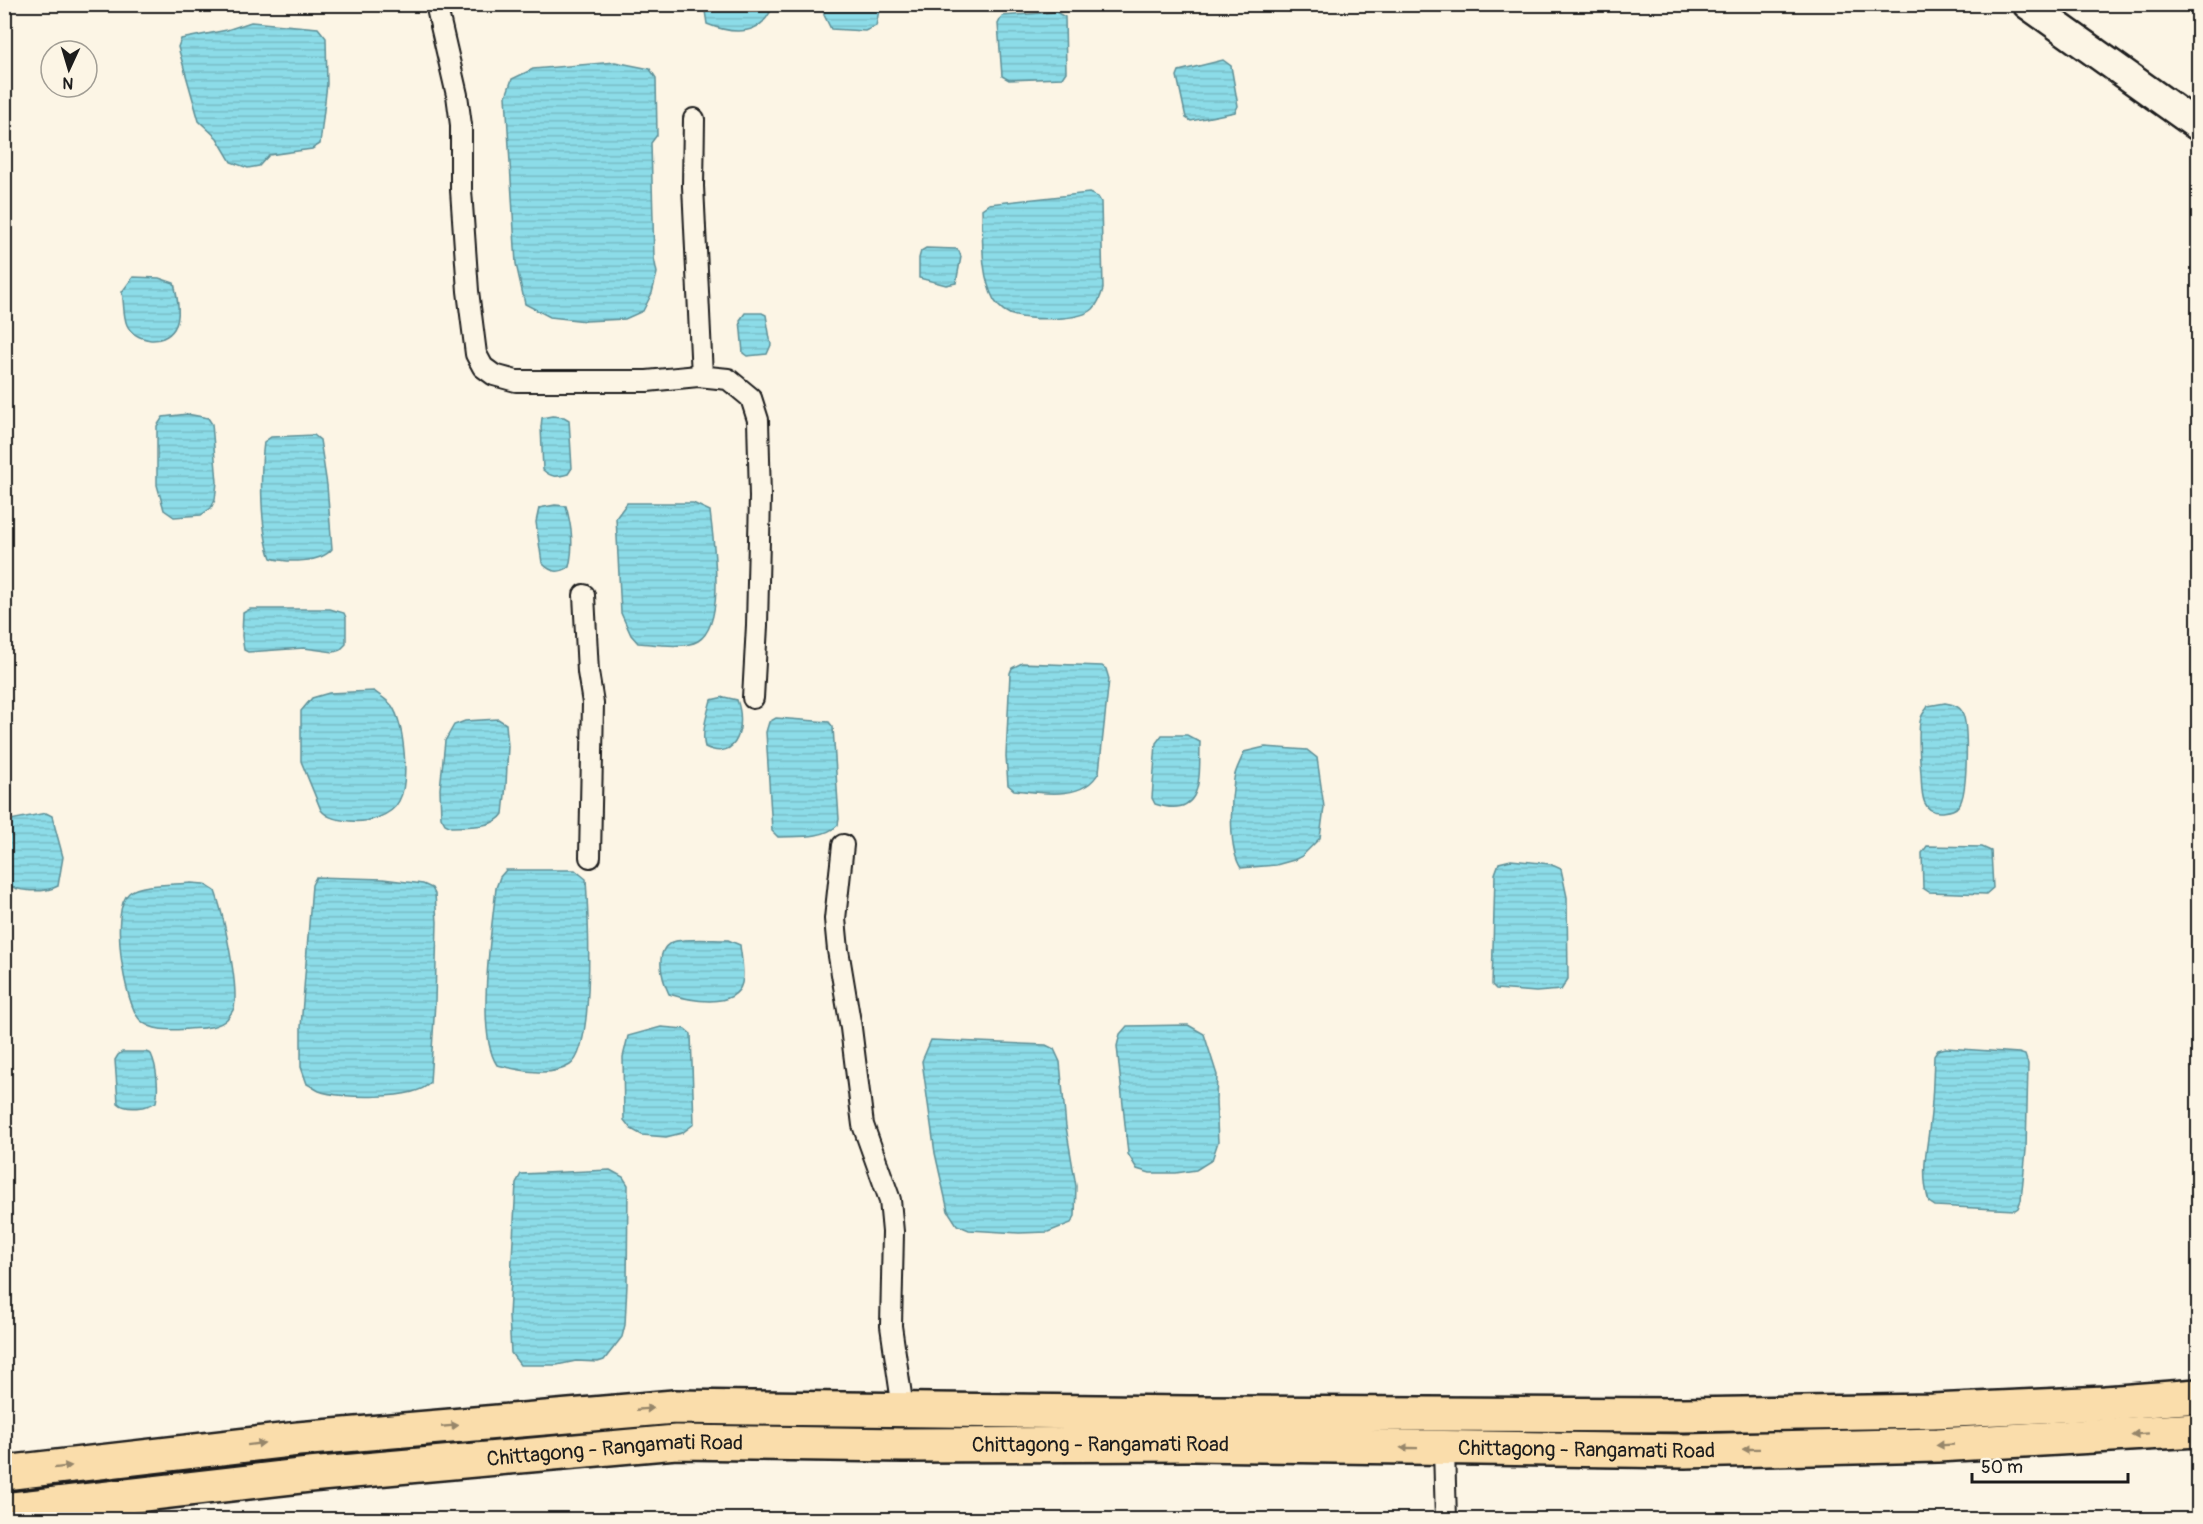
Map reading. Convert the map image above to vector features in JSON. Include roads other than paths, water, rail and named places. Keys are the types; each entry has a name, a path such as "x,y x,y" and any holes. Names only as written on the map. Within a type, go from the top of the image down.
{"highway":[{"name":"Chittagong - Rangamati Road","path":"4,1473 298,1439 674,1407 1684,1415 1933,1411 2199,1396"},
{"name":"Chittagong - Rangamati Road","path":"4,1510 309,1475 676,1442 903,1445 1193,1444 1684,1451 1927,1446 2199,1430"}],"street":[{"path":"436,4 457,95 461,124 461,190 468,291 476,354 483,367 494,375 516,381 647,381 702,376 728,379 751,399 758,420 760,497 753,698"},
{"path":"2046,10 2199,126"},
{"path":"694,119 693,186 702,376"},
{"path":"584,595 588,672 593,703 590,857"},
{"path":"843,845 836,919 838,950 851,1028 863,1125 890,1200 893,1232 891,1326 903,1409"},
{"path":"1444,1449 1446,1520"}],"water":[{"path":"706,4 773,5 762,23 755,28 737,31 707,24"},
{"path":"824,5 880,5 876,26 865,31 831,29 824,15"},
{"path":"1056,12 1065,17 1066,72 1062,78 1009,80 1002,76 998,24 1002,16"},
{"path":"251,22 318,28 326,38 327,84 320,144 312,149 269,155 259,166 248,168 231,162 217,138 199,121 178,47 181,39 227,30"},
{"path":"1223,60 1231,66 1238,106 1235,112 1191,121 1186,118 1177,76 1179,71"},
{"path":"615,62 650,69 656,78 657,135 651,143 654,258 657,273 652,293 643,311 625,319 586,321 550,317 525,304 516,264 506,96 512,79 533,69"},
{"path":"1089,193 1098,197 1101,202 1103,289 1093,309 1078,316 1044,319 1013,315 998,306 986,279 982,209 989,204"},
{"path":"926,248 959,251 961,257 956,283 946,285 919,278 919,258 921,251"},
{"path":"133,277 159,278 174,283 178,319 174,329 163,338 149,340 142,338 131,331 127,325 122,292"},
{"path":"745,313 766,315 771,345 767,354 747,356 743,353 740,320"},
{"path":"187,414 208,418 212,424 217,482 215,500 211,508 201,515 174,517 164,510 157,485 157,426 163,417"},
{"path":"552,416 569,420 572,468 568,474 558,476 552,476 543,470 542,418"},
{"path":"314,435 320,440 327,485 332,549 320,557 303,561 271,558 267,546 262,501 264,442 271,437"},
{"path":"627,503 693,503 710,511 715,561 715,600 713,617 707,631 698,641 685,645 660,645 638,643 631,635 621,613 616,518"},
{"path":"555,505 566,506 572,537 569,567 558,571 551,570 542,563 536,522 539,508"},
{"path":"250,609 330,609 344,613 346,644 334,652 304,648 248,652 244,650 242,636 243,613"},
{"path":"1022,663 1102,666 1106,669 1109,679 1099,772 1083,787 1073,791 1049,793 1014,790 1008,785 1006,756 1010,673 1012,668"},
{"path":"374,691 392,706 400,726 405,767 402,792 395,807 378,818 356,821 334,819 321,810 301,761 301,711 312,698 329,693"},
{"path":"724,697 737,700 740,709 740,729 732,745 726,750 717,751 705,747 704,730 711,700"},
{"path":"1945,703 1958,707 1963,714 1966,732 1966,775 1959,805 1954,810 1935,812 1926,805 1922,794 1919,730 1922,716 1928,706"},
{"path":"776,718 829,722 833,727 839,819 838,825 825,833 778,837 772,831 766,732 769,722"},
{"path":"498,719 506,724 508,746 503,814 499,819 486,824 451,827 445,824 441,817 440,789 445,741 454,725 465,721"},
{"path":"1162,735 1187,735 1200,742 1199,781 1191,800 1183,806 1171,807 1155,804 1152,798 1156,743"},
{"path":"1265,747 1307,750 1317,758 1324,807 1320,838 1302,856 1294,860 1276,865 1241,868 1232,838 1231,812 1235,776 1244,752"},
{"path":"46,813 52,816 63,857 58,886 46,890 30,891 10,886 5,882 5,821"},
{"path":"1927,846 1982,847 1991,851 1993,888 1986,894 1929,892 1923,888 1922,853"},
{"path":"1511,860 1550,864 1561,869 1567,897 1568,979 1561,990 1536,992 1496,989 1492,985 1495,874 1499,863"},
{"path":"506,870 575,870 586,879 588,978 584,1033 578,1053 570,1065 562,1069 534,1072 497,1065 490,1050 486,1006 489,954 496,888 500,877"},
{"path":"316,877 383,879 423,884 432,888 435,894 437,922 435,1002 430,1083 422,1089 394,1095 343,1096 319,1091 307,1084 301,1067 301,1027 312,885"},
{"path":"204,884 215,891 232,967 234,1008 227,1019 213,1026 175,1030 150,1027 140,1020 134,1010 124,977 119,936 123,902 134,890 158,885"},
{"path":"688,940 728,940 740,945 743,974 738,991 730,997 710,1001 687,999 669,994 662,972 661,956 669,944"},
{"path":"1188,1025 1204,1034 1217,1075 1218,1142 1212,1160 1196,1170 1150,1173 1137,1169 1128,1154 1117,1046 1120,1034 1127,1026"},
{"path":"661,1027 685,1029 691,1034 694,1124 682,1133 666,1137 642,1135 631,1129 624,1120 623,1057 628,1036"},
{"path":"931,1040 1046,1045 1054,1049 1060,1062 1066,1127 1076,1186 1075,1216 1071,1223 1048,1232 1019,1233 969,1230 957,1225 948,1211 935,1153 922,1061"},
{"path":"1946,1048 2025,1055 2028,1064 2026,1150 2021,1200 2015,1210 1935,1206 1929,1202 1925,1171 1932,1106 1934,1056 1938,1050"},
{"path":"122,1052 151,1054 157,1078 156,1102 137,1108 122,1106 118,1103 115,1060"},
{"path":"610,1170 623,1177 628,1185 627,1284 625,1325 622,1337 604,1360 598,1362 576,1361 557,1365 520,1365 511,1353 509,1316 516,1183 521,1174"}]}
